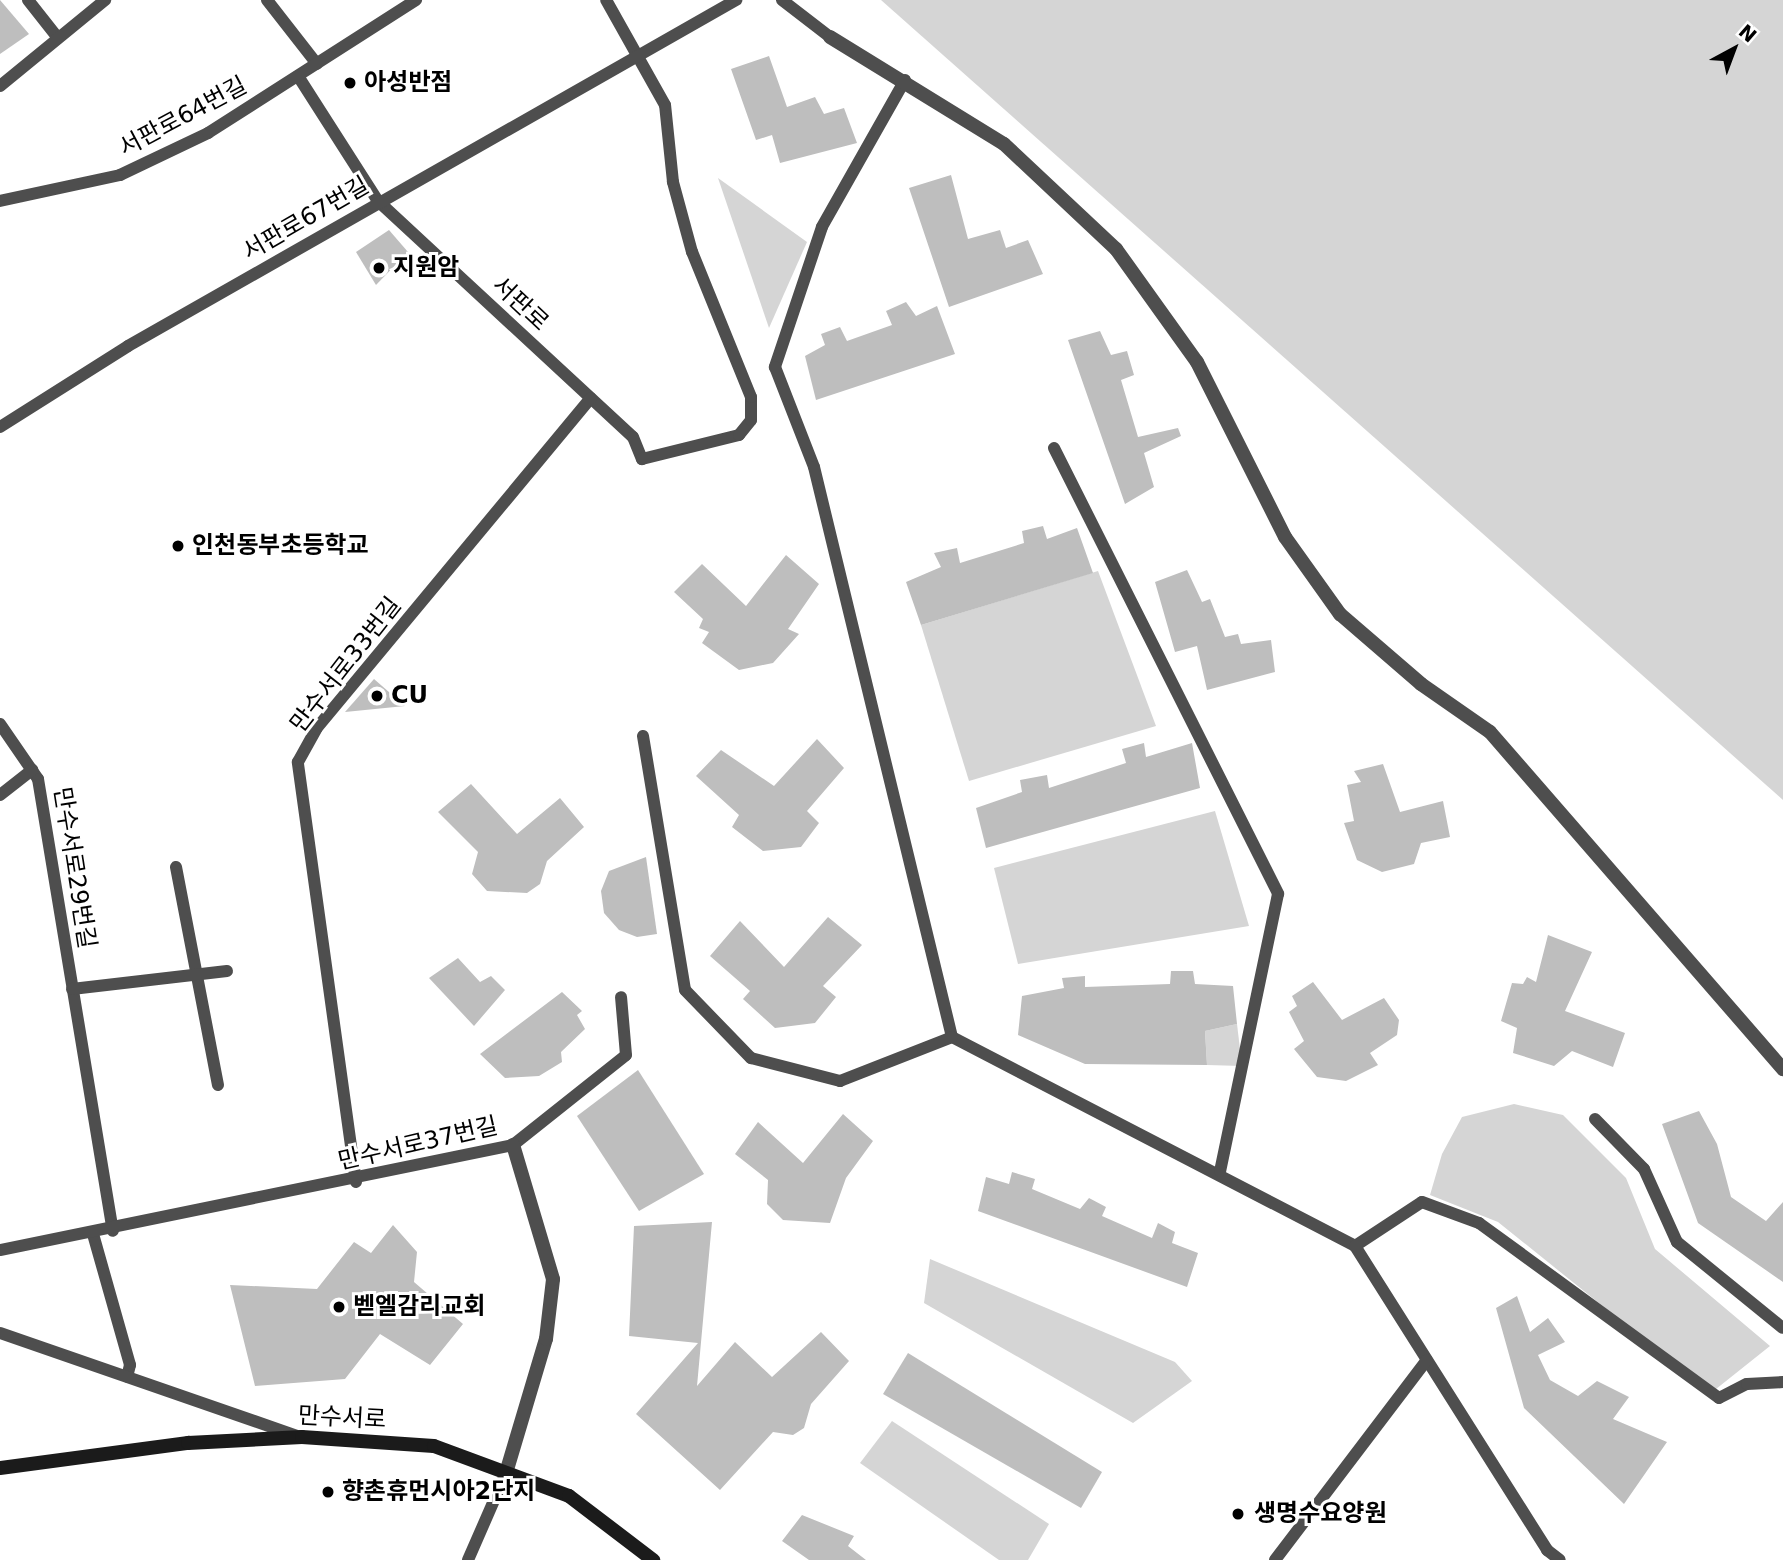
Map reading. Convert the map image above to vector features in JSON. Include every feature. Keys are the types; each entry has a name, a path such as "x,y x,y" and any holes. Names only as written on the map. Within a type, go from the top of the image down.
{"street":[{"path":"830,37 905,79 1004,144 1116,249 1197,362 1285,537 1340,614 1421,684 1490,732 1783,1069"},
{"name":"만수서로37번길","path":"506,1473 546,1339 553,1279 513,1145"},
{"name":"만수서로","path":"0,1468 188,1443 302,1437 434,1446 569,1496 653,1560"}],"lane":[{"path":"28,0 58,38"},
{"path":"0,86 105,0"},
{"path":"267,0 317,64"},
{"name":"서판로64번길","path":"0,201 120,175 208,133 416,0"},
{"path":"606,0 640,57"},
{"name":"서판로67번길","path":"0,427 40,397 379,201 640,57 736,0"},
{"path":"782,0 830,37"},
{"name":"서판로","path":"298,76 379,201 633,437 642,459 738,435 751,420 751,397 692,252 673,182 665,105 640,57"},
{"path":"905,79 822,227 775,367 814,467 952,1037"},
{"name":"만수서로33번길","path":"356,1182 298,762 316,729 592,398"},
{"path":"1054,448 1278,894 1220,1171"},
{"name":"만수서로29번길","path":"0,724 32,771 113,1231"},
{"path":"643,736 685,990 751,1059 840,1081 952,1037 1220,1171 1355,1246 1547,1550 1560,1560"},
{"path":"0,795 32,771"},
{"path":"176,867 218,1085"},
{"path":"72,989 196,971 227,971"},
{"path":"513,1145 626,1055 621,997"},
{"path":"1595,1119 1644,1169 1678,1242 1783,1328"},
{"name":"만수서로37번길","path":"0,1250 113,1231 356,1182 513,1145"},
{"path":"1355,1246 1422,1202 1479,1223 1718,1398 1747,1384 1783,1381"},
{"path":"93,1234 130,1364 127,1377"},
{"path":"0,1333 302,1437"},
{"path":"1275,1560 1427,1360"},
{"path":"468,1560 506,1473"}],"shaded area":[{"path":"881,0 1783,0 1783,800"},
{"path":"718,178 807,242 769,328"},
{"path":"1098,571 1156,726 969,781 921,625"},
{"path":"1215,811 1249,926 1018,964 994,868"},
{"path":"1237,1024 1242,1066 1207,1065 1205,1031"},
{"path":"1514,1104 1563,1115 1626,1178 1655,1249 1770,1346 1711,1393 1498,1222 1430,1195 1442,1154 1462,1117"},
{"path":"930,1259 1175,1362 1192,1381 1133,1423 924,1303"},
{"path":"892,1421 1049,1524 1028,1560 999,1560 860,1463"}],"building":[{"path":"0,0 29,34 0,54"},
{"path":"769,56 787,107 815,97 824,114 844,108 857,143 780,163 772,135 756,140 731,69"},
{"path":"951,175 968,239 1000,230 1006,248 1028,240 1043,274 949,307 909,188"},
{"name":"지원암","path":"389,230 408,252 376,285 356,252"},
{"path":"906,302 916,316 937,306 955,354 816,400 805,356 825,345 821,334 840,327 847,341 892,325 886,311"},
{"path":"1100,331 1111,355 1127,351 1134,375 1121,380 1138,437 1178,428 1181,436 1144,453 1154,487 1125,504 1068,340"},
{"path":"1043,526 1047,539 1077,528 1093,573 921,625 906,582 941,567 934,553 957,548 960,563 1024,543 1022,531"},
{"path":"786,555 819,584 788,629 799,634 773,663 739,670 702,643 709,632 699,628 703,619 674,592 702,564 746,606"},
{"path":"1187,570 1202,602 1210,599 1225,637 1238,634 1241,644 1271,640 1275,672 1207,690 1197,646 1175,652 1155,582"},
{"name":"CU","path":"374,679 405,706 345,712"},
{"path":"817,739 844,768 807,811 819,823 801,847 763,851 732,827 739,815 696,776 721,750 774,786"},
{"path":"1144,743 1146,757 1192,743 1200,788 986,848 976,808 1022,792 1020,780 1047,775 1049,788 1126,763 1122,749"},
{"path":"1383,764 1400,812 1443,801 1450,837 1421,843 1414,864 1382,872 1357,860 1344,823 1354,821 1347,785 1361,782 1354,771"},
{"path":"471,784 517,834 560,798 584,827 547,861 540,884 527,893 487,891 472,874 478,852 438,812"},
{"path":"646,857 657,934 637,937 619,930 604,913 601,891 609,871"},
{"path":"828,917 862,945 823,986 836,997 815,1023 775,1028 743,999 750,991 710,956 740,921 784,967"},
{"path":"1548,935 1592,952 1565,1011 1625,1033 1613,1067 1572,1051 1554,1066 1513,1053 1517,1028 1501,1021 1512,983 1523,984 1527,977 1536,982"},
{"path":"458,958 480,982 491,976 505,990 474,1026 429,978"},
{"path":"1171,971 1193,971 1195,984 1233,986 1237,1024 1205,1031 1207,1065 1085,1064 1018,1035 1022,996 1064,988 1062,978 1085,976 1085,987 1170,984"},
{"path":"1313,982 1342,1020 1384,998 1399,1020 1397,1035 1370,1053 1378,1065 1346,1081 1317,1077 1294,1049 1304,1041 1289,1012 1297,1006 1292,996"},
{"path":"562,992 582,1011 577,1015 585,1029 561,1052 562,1062 539,1076 505,1078 480,1054"},
{"path":"638,1070 704,1174 639,1211 577,1116"},
{"path":"1699,1111 1717,1144 1731,1197 1766,1221 1783,1202 1783,1282 1698,1223 1662,1124"},
{"path":"843,1114 873,1141 846,1178 830,1223 783,1220 767,1204 768,1180 735,1154 758,1122 803,1163"},
{"path":"1012,1172 1035,1179 1032,1189 1080,1209 1089,1198 1106,1207 1102,1216 1152,1238 1158,1223 1175,1232 1172,1243 1198,1253 1187,1287 978,1211 986,1177 1009,1184"},
{"path":"712,1222 697,1386 735,1342 772,1377 821,1332 849,1361 811,1404 804,1428 793,1435 773,1432 720,1490 636,1414 698,1343 629,1336 634,1226"},
{"name":"벧엘감리교회","path":"393,1225 417,1252 414,1282 463,1324 430,1365 380,1334 345,1379 255,1386 230,1285 317,1289 354,1242 371,1253"},
{"path":"1517,1296 1530,1332 1548,1318 1565,1342 1538,1355 1550,1380 1578,1396 1597,1381 1629,1397 1613,1419 1667,1442 1624,1504 1524,1408 1496,1308"},
{"path":"908,1353 1102,1472 1081,1508 883,1394"},
{"path":"802,1515 854,1536 848,1546 866,1560 809,1560 782,1541"}],"place":[{"name":"아성반점","path":"350,83"},
{"name":"지원암","path":"379,268"},
{"name":"인천동부초등학교","path":"178,546"},
{"name":"CU","path":"377,696"},
{"name":"벧엘감리교회","path":"339,1307"},
{"name":"향촌휴먼시아2단지","path":"328,1492"},
{"name":"생명수요양원","path":"1238,1514"}]}
